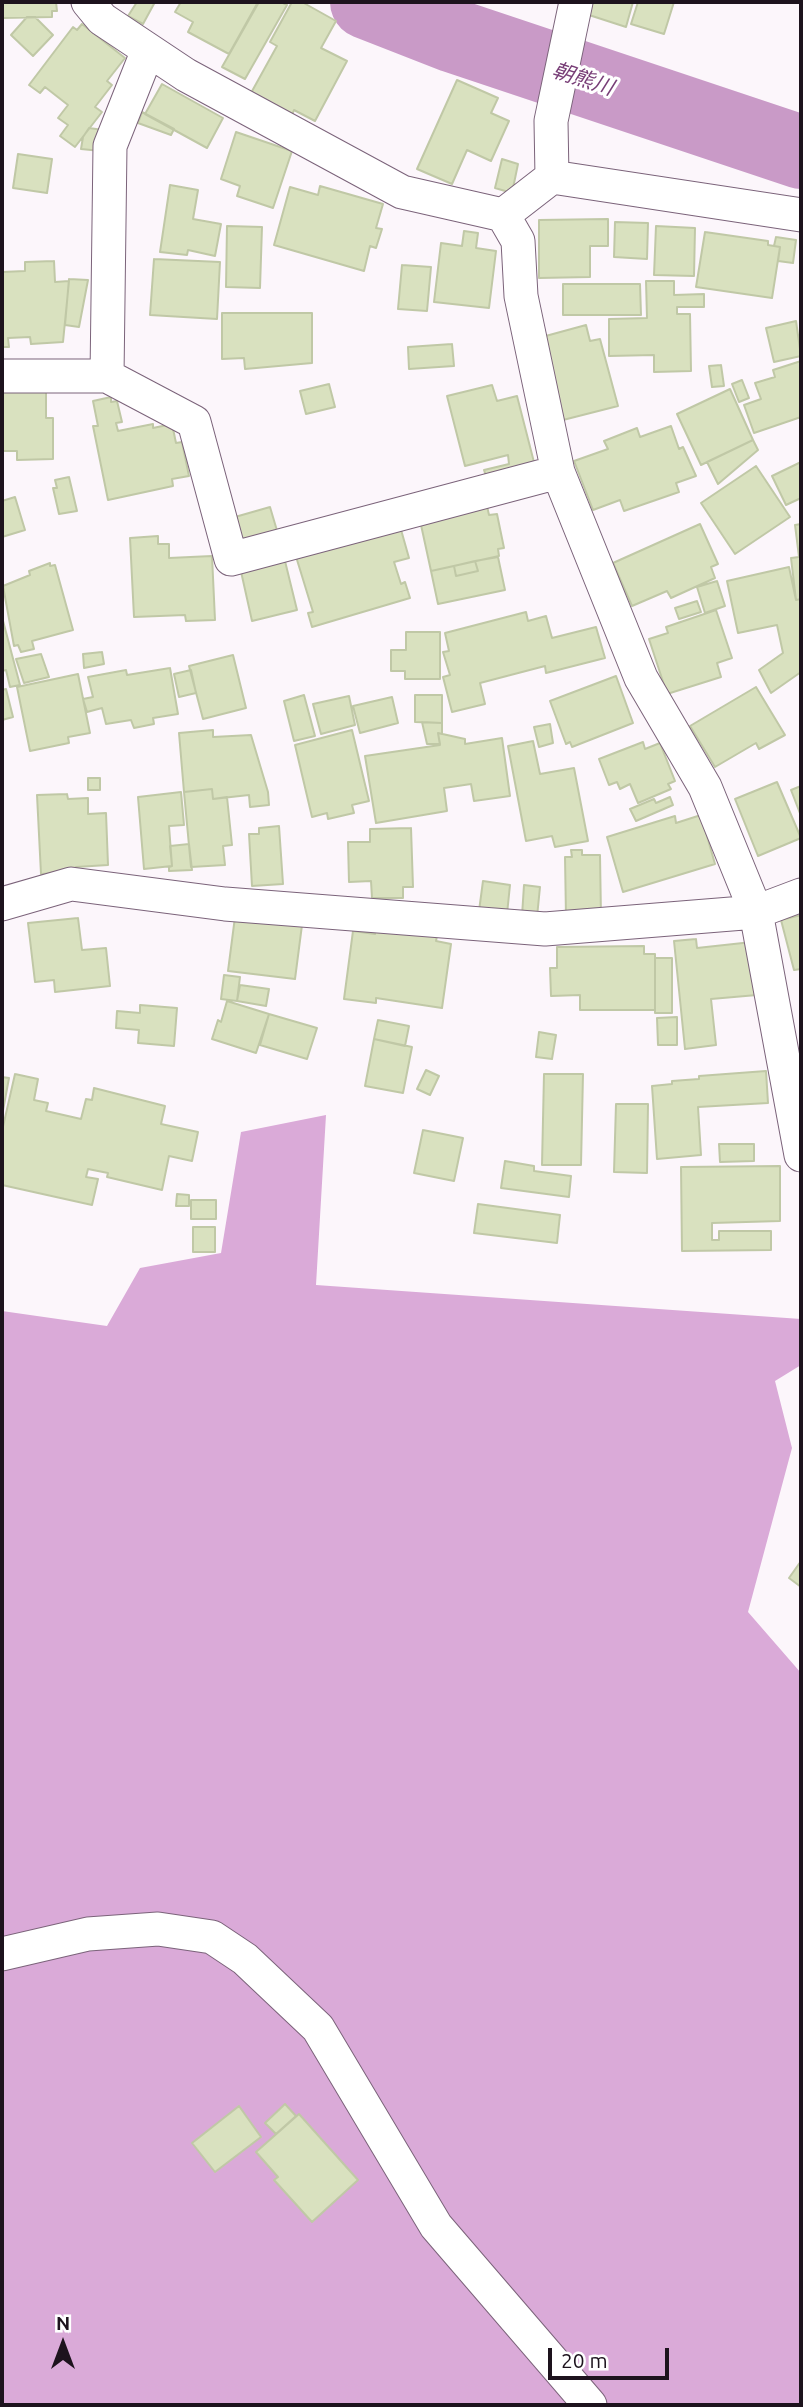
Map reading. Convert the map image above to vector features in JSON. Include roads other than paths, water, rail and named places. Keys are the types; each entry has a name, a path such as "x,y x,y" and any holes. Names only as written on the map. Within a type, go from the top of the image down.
{"street":[{"path":"88,2 102,19 186,75 402,192 503,215 518,241 521,296 558,472 640,678 705,787 755,912 801,1155"},
{"path":"552,177 551,121 573,9"},
{"path":"107,376 110,146 148,50"},
{"path":"503,215 552,177 801,215"},
{"path":"2,376 107,376 194,422 231,559 558,472"},
{"path":"2,904 71,884 225,904 545,929 755,912 801,895"},
{"path":"2,1954 88,1934 158,1929 212,1937 245,1959 318,2028 436,2226 590,2405"}],"waterway":[{"name":"朝熊川","path":"367,2 454,36 801,152"}]}
